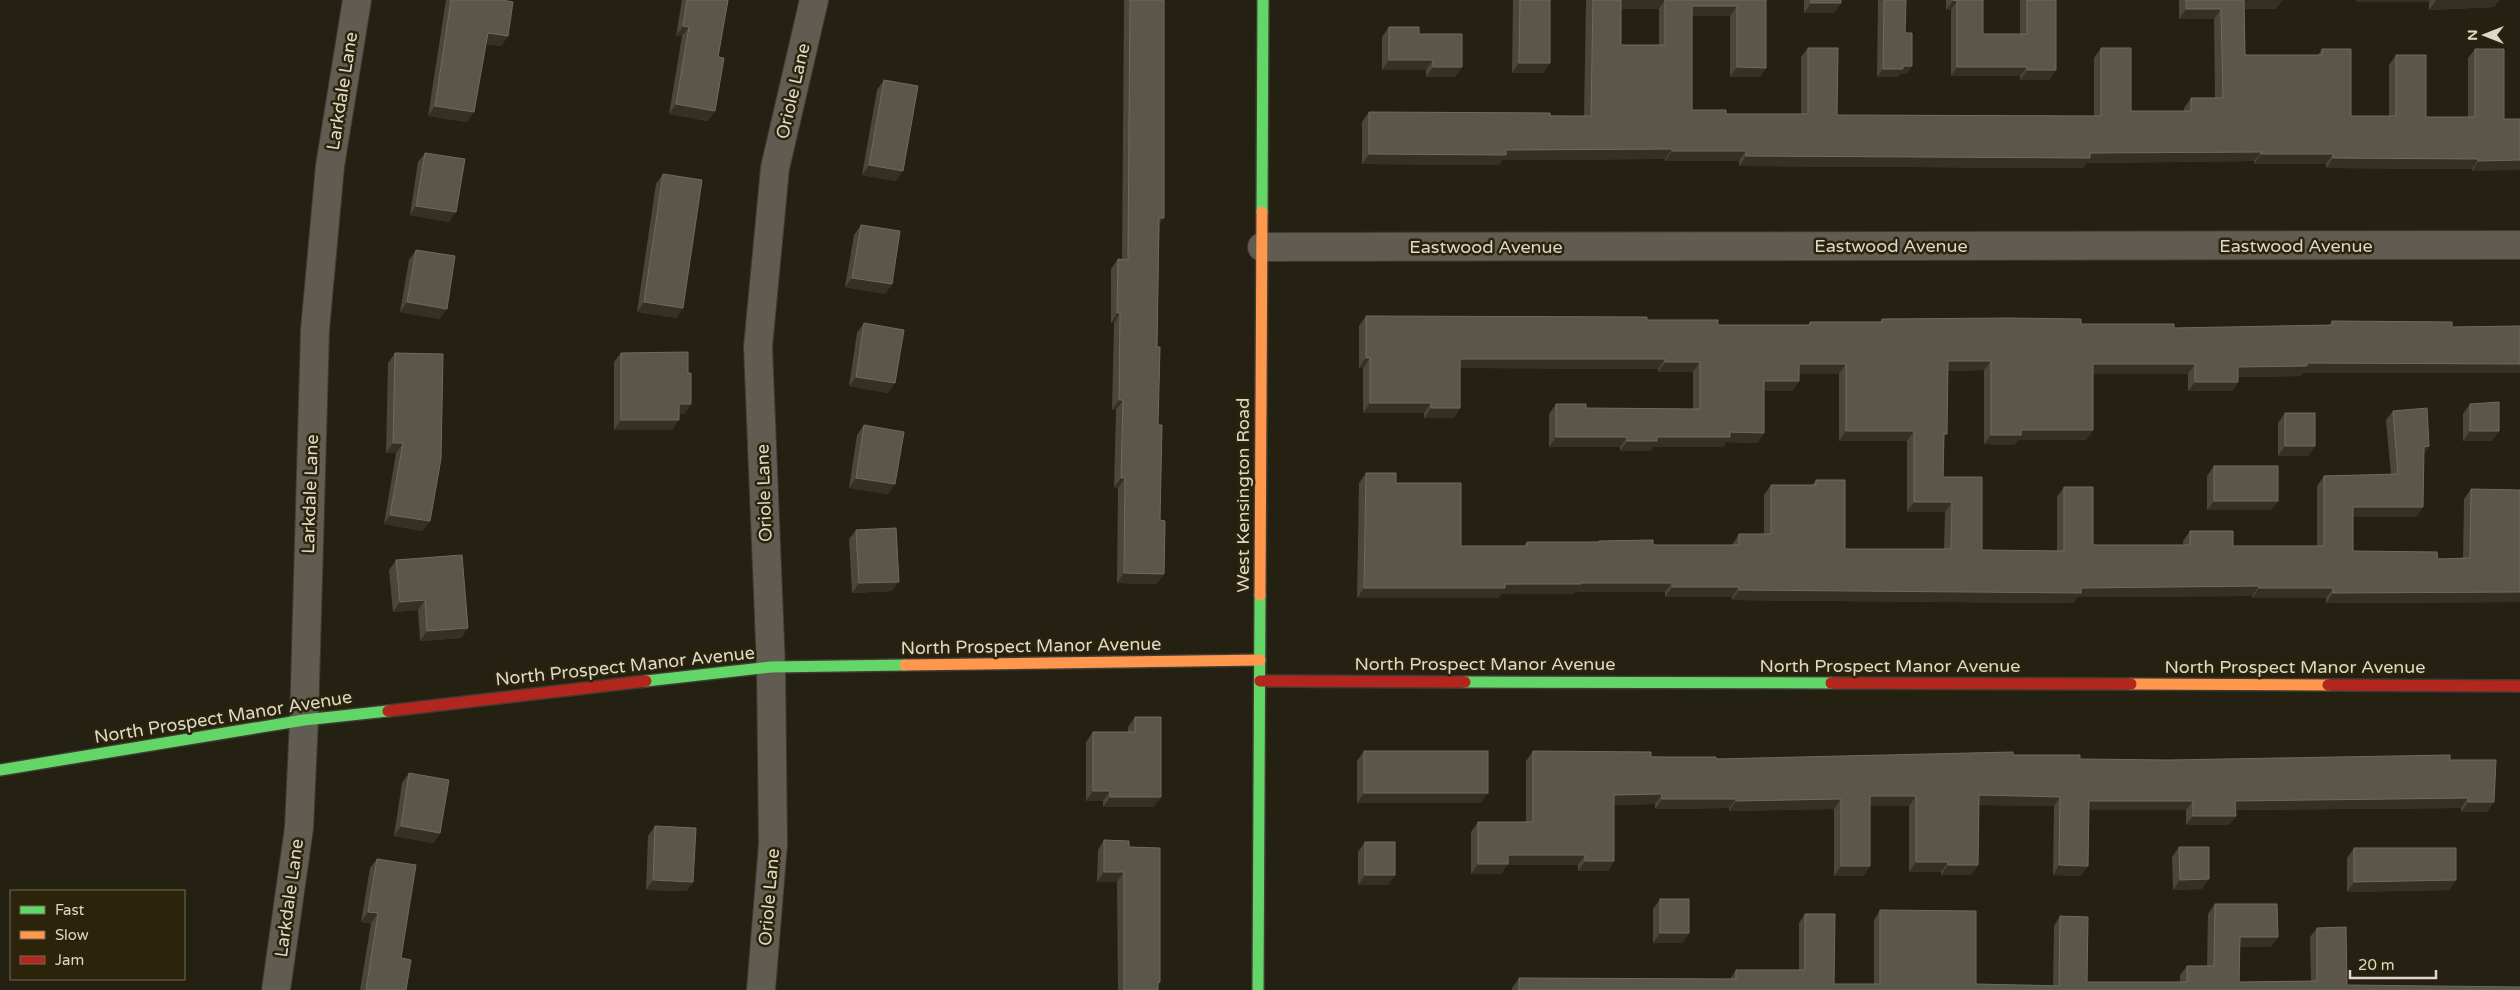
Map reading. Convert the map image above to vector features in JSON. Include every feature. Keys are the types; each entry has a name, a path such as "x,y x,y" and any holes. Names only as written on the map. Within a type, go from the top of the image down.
{"street":[{"name":"Larkdale Lane","path":"276,990 299,828 304,720 315,330 330,166 357,0"},
{"name":"Oriole Lane","path":"761,990 773,844 771,667 758,347 775,168 814,0"},
{"name":"West Kensington Road","path":"1258,990 1264,0"},
{"name":"Eastwood Avenue","path":"1262,247 2520,246"},
{"name":"North Prospect Manor Avenue","path":"0,770 304,720 771,667 1260,660"},
{"name":"North Prospect Manor Avenue","path":"1260,681 2520,686"}],"building":[{"path":"451,0 502,0 513,2 508,36 488,33 474,112 435,106"},
{"path":"687,0 728,0 718,57 724,58 715,111 676,104 689,27 683,26"},
{"path":"1130,0 1164,0 1164,218 1159,218 1157,347 1160,347 1158,425 1162,425 1160,520 1165,521 1164,574 1124,573 1125,478 1121,478 1123,400 1119,400 1120,313 1117,313 1118,259 1128,260"},
{"path":"1520,0 1550,0 1550,63 1519,63"},
{"path":"1593,0 1621,0 1621,45 1665,45 1665,0 1766,0 1766,68 1737,67 1737,6 1692,6 1692,110 1726,110 1726,114 1808,114 1808,48 1838,48 1837,115 2101,116 2101,48 2131,48 2131,111 2191,111 2191,98 2223,98 2221,9 2186,9 2186,0 2244,0 2245,55 2322,55 2322,49 2351,49 2351,116 2396,116 2396,55 2426,55 2426,117 2475,117 2475,49 2504,49 2504,119 2520,119 2520,160 2333,158 2333,154 2261,154 2261,152 2090,153 2090,158 1746,156 1746,151 1672,151 1672,149 1506,150 1506,155 1369,154 1369,112 1550,113 1550,116 1591,116"},
{"path":"1811,0 1841,0 1841,3 1811,3"},
{"path":"1884,0 1906,0 1905,33 1912,33 1912,66 1903,66 1903,69 1883,69"},
{"path":"1953,0 1983,0 1983,34 2027,34 2027,0 2056,0 2056,70 2027,70 2027,67 1957,67 1957,1"},
{"path":"1389,27 1419,27 1419,34 1462,34 1462,67 1433,67 1433,60 1389,60"},
{"path":"884,80 918,86 903,171 869,165"},
{"path":"425,153 465,159 456,212 416,206"},
{"path":"663,174 702,180 683,308 644,302"},
{"path":"861,225 900,231 892,284 852,278"},
{"path":"416,250 455,256 447,309 407,302"},
{"path":"1366,316 1647,317 1647,320 1718,320 1718,325 1810,325 1810,322 1882,322 1882,319 2009,318 2081,319 2081,324 2174,324 2174,328 2332,325 2332,321 2452,322 2452,327 2520,326 2520,364 2307,363 2307,366 2238,367 2238,382 2195,382 2195,364 2093,364 2093,430 2021,430 2021,435 1991,435 1991,361 1948,361 1947,434 1944,434 1943,477 1982,477 1982,550 2064,551 2064,487 2093,487 2093,545 2190,545 2190,531 2233,531 2233,546 2324,546 2324,476 2398,474 2393,411 2427,408 2429,446 2424,447 2423,507 2353,507 2353,551 2437,552 2438,559 2470,558 2471,489 2520,490 2520,592 2333,593 2333,588 2259,588 2259,586 2081,588 2081,593 1739,590 1739,587 1672,587 1672,583 1505,584 1505,588 1364,588 1366,473 1396,473 1396,483 1461,483 1461,546 1527,546 1527,542 1653,540 1653,545 1739,545 1739,534 1771,534 1771,485 1816,485 1816,480 1845,480 1845,549 1951,549 1952,502 1914,502 1914,431 1846,431 1846,364 1799,364 1799,381 1764,381 1764,433 1730,432 1730,437 1657,437 1657,441 1627,441 1627,437 1556,437 1556,404 1586,404 1586,408 1700,409 1700,362 1665,362 1665,359 1460,359 1460,408 1431,408 1431,403 1370,403 1370,358 1366,358"},
{"path":"864,323 904,330 895,383 856,377"},
{"path":"688,352 688,373 691,373 691,404 679,404 679,420 621,420 621,353"},
{"path":"395,353 443,354 441,459 430,521 390,515 403,443 393,443"},
{"path":"2499,402 2499,431 2470,431 2470,404"},
{"path":"2285,413 2315,413 2315,446 2285,446"},
{"path":"864,425 904,432 895,484 856,478"},
{"path":"2214,466 2278,466 2278,501 2214,501"},
{"path":"896,528 899,582 859,583 856,530"},
{"path":"462,555 468,628 427,631 425,600 400,602 396,560"},
{"path":"1135,717 1161,717 1161,797 1110,797 1110,791 1093,791 1093,732 1135,732"},
{"path":"1364,751 1488,751 1488,793 1364,793"},
{"path":"1533,751 1651,752 1651,757 1716,757 1716,759 2013,752 2013,755 2080,755 2080,759 2168,760 2450,755 2450,760 2496,760 2494,802 2468,802 2468,798 2235,801 2236,816 2193,816 2193,801 2089,801 2088,866 2059,865 2060,797 1979,795 1978,865 1948,865 1948,862 1916,862 1916,796 1870,796 1870,866 1841,866 1841,799 1736,801 1736,799 1662,799 1662,794 1614,795 1614,861 1585,861 1585,855 1508,855 1508,864 1478,864 1478,822 1533,822"},
{"path":"409,773 449,780 440,833 401,826"},
{"path":"655,826 696,828 693,882 653,880"},
{"path":"1104,840 1129,841 1129,847 1160,848 1160,982 1158,982 1158,990 1124,990 1124,872 1104,872"},
{"path":"1365,842 1395,842 1395,875 1365,875"},
{"path":"2179,847 2209,847 2209,879 2180,880"},
{"path":"2354,848 2456,848 2456,880 2354,882"},
{"path":"377,859 416,865 401,958 411,960 406,990 366,990 378,913 368,912"},
{"path":"1660,899 1689,899 1689,933 1660,933"},
{"path":"2215,904 2277,904 2278,937 2240,937 2239,982 2317,981 2317,928 2346,927 2347,985 2520,987 2520,990 1519,990 1519,978 1736,979 1736,970 1805,970 1805,914 1835,914 1834,984 1880,984 1880,910 1976,911 1976,984 2059,986 2060,916 2088,917 2087,982 2187,982 2187,966 2214,966"}],"traffic: fast":[{"path":"1262,212 1263,0"},
{"path":"1258,990 1260,595"},
{"path":"646,681 771,667 905,665"},
{"path":"1465,682 1831,683"},
{"path":"0,770 304,720 388,711"}],"traffic: slow":[{"path":"1260,595 1262,212"},
{"path":"905,665 1260,660"},
{"path":"2131,684 2328,685"}],"traffic: jam":[{"path":"388,711 646,681"},
{"path":"1260,681 1465,682"},
{"path":"1831,683 2131,684"},
{"path":"2328,685 2520,686"}]}
